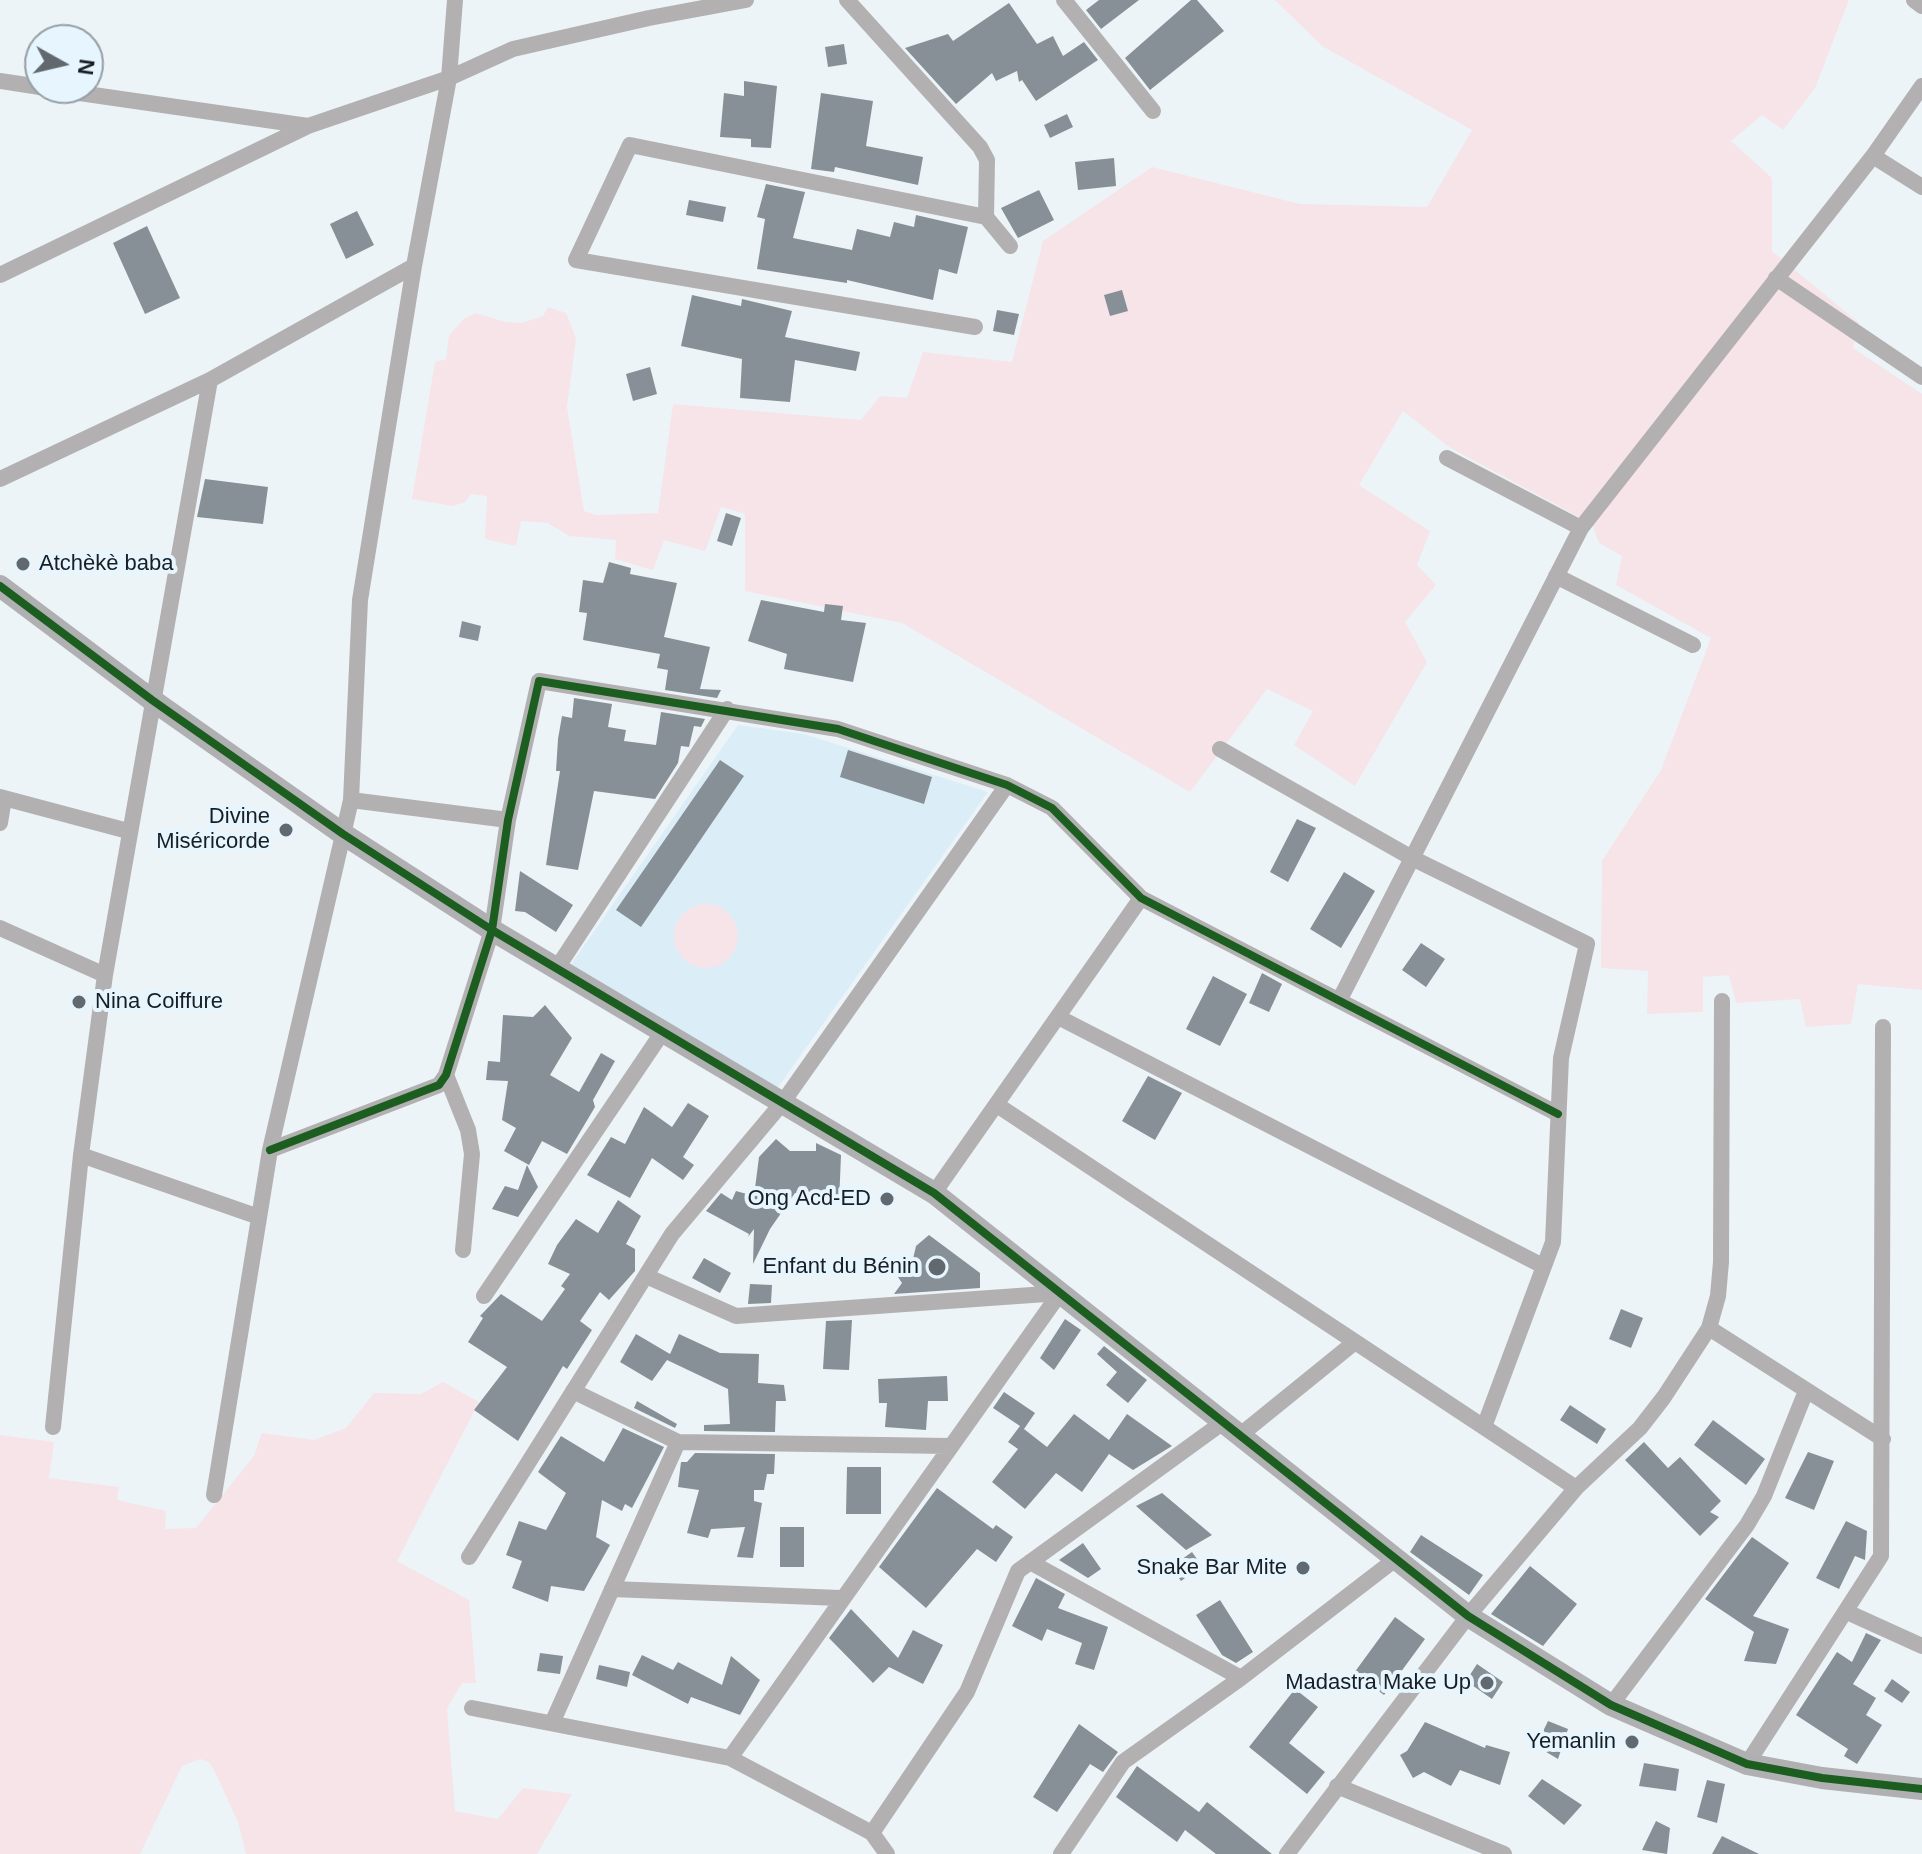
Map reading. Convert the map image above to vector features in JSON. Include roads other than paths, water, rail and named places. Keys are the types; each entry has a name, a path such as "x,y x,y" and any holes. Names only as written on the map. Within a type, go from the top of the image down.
{"street":[{"path":"214,1495 270,1150 351,800 360,600 414,266 449,78 455,0"},
{"path":"0,275 308,126 449,78 513,49 746,0"},
{"path":"847,0 980,147 987,160 986,217"},
{"path":"1064,0 1153,111"},
{"path":"1914,0 1922,6"},
{"path":"0,81 24,85"},
{"path":"1340,999 1581,528 1873,156 1922,86"},
{"path":"104,97 308,126"},
{"path":"975,327 576,260 630,145 986,217 1010,246"},
{"path":"1873,156 1922,187"},
{"path":"0,479 210,380 414,266"},
{"path":"1776,278 1922,377"},
{"path":"53,1427 81,1155 105,975 210,380"},
{"path":"1447,458 1581,528"},
{"path":"1556,576 1693,645"},
{"path":"0,586 152,700 343,834 492,930 934,1193 1468,1616 1611,1705 1747,1764 1822,1778 1922,1789"},
{"path":"270,1150 439,1085 446,1075 492,930 508,820 539,681 838,729 1007,785 1052,808 1141,898 1558,1114"},
{"path":"557,968 727,709"},
{"path":"1220,749 1412,858 1587,944 1561,1058 1557,1212 1553,1242 1484,1427"},
{"path":"469,1557 672,1234 783,1102 1007,785"},
{"path":"0,823 2,798 128,831"},
{"path":"351,800 508,820"},
{"path":"934,1193 1141,898"},
{"path":"0,928 105,975"},
{"path":"1287,1854 1468,1616 1576,1488 1640,1428 1709,1328 1718,1296 1721,1262 1722,1001"},
{"path":"1058,1017 1543,1266"},
{"path":"1747,1764 1881,1556 1883,1027"},
{"path":"484,1296 662,1033"},
{"path":"446,1075 468,1130 472,1154 463,1250"},
{"path":"997,1105 1576,1488"},
{"path":"81,1155 259,1217"},
{"path":"646,1276 736,1316 1060,1293"},
{"path":"730,1758 840,1598 1060,1293"},
{"path":"1709,1328 1883,1439"},
{"path":"872,1833 967,1692 1018,1571 1355,1342"},
{"path":"573,1391 678,1442 949,1446"},
{"path":"1611,1705 1747,1525 1764,1496 1806,1391"},
{"path":"553,1721 678,1442"},
{"path":"1061,1854 1123,1762 1241,1678 1397,1558"},
{"path":"1030,1562 1241,1678"},
{"path":"612,1589 840,1598"},
{"path":"1847,1612 1922,1646"},
{"path":"472,1708 553,1721 730,1758 872,1833 887,1854"},
{"path":"1337,1786 1504,1854"}],"place":[{"name":"Atchèkè baba","path":"23,564"},
{"name":"Divine Miséricorde","path":"286,830"},
{"name":"Nina Coiffure","path":"79,1002"},
{"name":"Ong Acd-ED","path":"887,1199"},
{"name":"Enfant du Bénin","path":"937,1267"},
{"name":"Snake Bar Mite","path":"1303,1568"},
{"name":"Madastra Make Up","path":"1487,1683"},
{"name":"Yemanlin","path":"1632,1742"}]}
